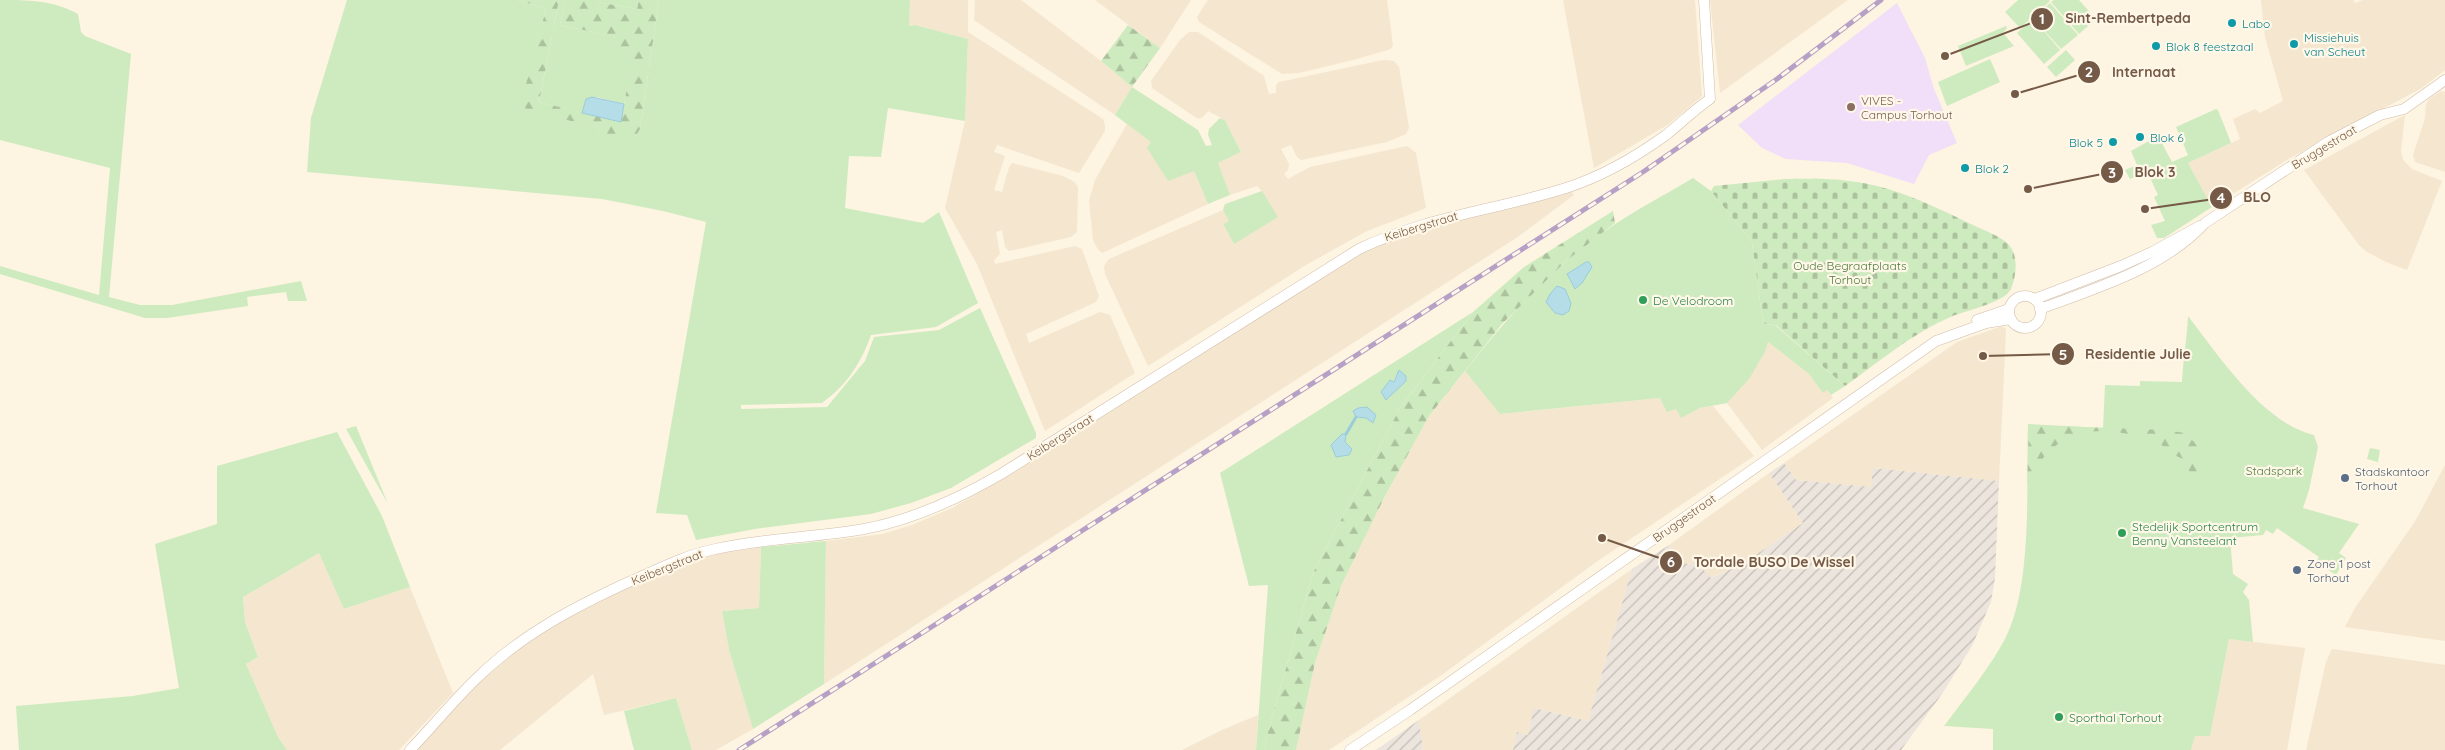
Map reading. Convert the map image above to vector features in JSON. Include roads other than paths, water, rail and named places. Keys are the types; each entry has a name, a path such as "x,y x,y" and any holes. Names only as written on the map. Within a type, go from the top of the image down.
{"street":[{"name":"Keibergstraat","path":"410,750 460,695 498,659 544,625 589,600 675,562 708,550 768,539 865,529 922,513 956,499 1001,474 1359,249 1410,227 1566,188 1585,180 1658,140 1710,99 1704,0"},
{"name":"Bruggestraat","path":"2037,304 2158,261 2194,235 2205,223 2328,142 2380,115 2404,109 2445,80"},
{"path":"2019,297 2030,297 2037,304 2038,319 2030,326 2019,326 2010,314 2011,304 2019,297"},
{"name":"Bruggestraat","path":"1350,750 1410,710 1936,341 2010,314"}],"water":[{"path":"592,97 624,104 621,122 582,113 586,99"},
{"path":"1589,262 1592,267 1582,283 1575,289 1567,274"},
{"path":"1557,286 1565,289 1571,303 1569,311 1563,315 1555,313 1546,302"},
{"path":"1399,370 1406,376 1406,381 1386,400 1381,392 1390,380 1394,382"},
{"path":"1367,407 1376,415 1373,423 1366,418 1356,417 1353,411 1358,408"},
{"path":"1342,434 1346,434 1345,442 1352,449 1349,455 1336,457 1331,445"}],"waterway":[{"path":"1346,434 1356,417"}],"railway":[{"path":"739,750 1643,172 1777,79 1881,0"}],"place":[{"name":"Labo","path":"2232,23"},
{"name":"Missiehuis van Scheut","path":"2294,44"},
{"name":"Blok 8 feestzaal","path":"2156,46"},
{"name":"Sint-Rembertpeda","path":"1945,56"},
{"name":"Internaat","path":"2015,94"},
{"name":"VIVES - Campus Torhout","path":"1851,107"},
{"name":"Blok 6","path":"2140,137"},
{"name":"Blok 5","path":"2113,142"},
{"name":"Blok 2","path":"1965,168"},
{"name":"Blok 3","path":"2028,189"},
{"name":"BLO","path":"2145,209"},
{"name":"De Velodroom","path":"1643,300"},
{"name":"Residentie Julie","path":"1983,356"},
{"name":"Stadskantoor Torhout","path":"2345,478"},
{"name":"Stedelijk Sportcentrum Benny Vansteelant","path":"2122,533"},
{"name":"Tordale BUSO De Wissel","path":"1602,538"},
{"name":"Zone 1 post Torhout","path":"2297,570"},
{"name":"Sporthal Torhout","path":"2059,717"}],"park label":[{"name":"Oude Begraafplaats Torhout","path":"1850,272"},
{"name":"Stadspark","path":"2274,470"}]}
